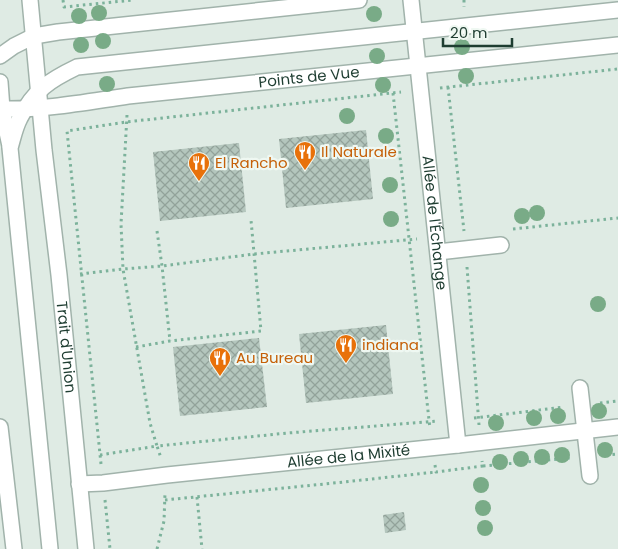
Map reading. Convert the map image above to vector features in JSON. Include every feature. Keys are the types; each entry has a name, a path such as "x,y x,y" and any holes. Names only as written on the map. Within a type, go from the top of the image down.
{"street":[{"path":"30,0 38,91"},
{"path":"0,56 14,46 34,36 58,32 359,0"},
{"name":"Allée de l'Échange","path":"411,0 458,445"},
{"path":"10,148 19,119 32,108 31,99 56,76 77,67 618,10"},
{"name":"Points de Vue","path":"1,108 67,105 128,96 618,45"},
{"path":"0,82 1,108 10,148 50,549"},
{"name":"Trait d'Union","path":"43,144 46,129 54,116 67,105"},
{"name":"Trait d'Union","path":"32,108 43,144 59,276 86,549"},
{"path":"438,252 501,246"},
{"path":"580,388 590,476"},
{"path":"0,427 14,549"},
{"name":"Allée de la Mixité","path":"79,484 103,483 167,474 618,427"}],"path":[{"path":"63,0 64,8 133,0"},
{"path":"119,1 122,26"},
{"path":"110,549 67,130 618,69"},
{"path":"128,96 121,224 123,269 150,424 167,474 164,521 157,549"},
{"path":"508,230 618,218"},
{"path":"136,347 170,341 261,331 250,220"},
{"path":"157,231 170,341"},
{"path":"59,276 162,266 254,254 469,234"},
{"path":"100,454 156,446 288,433 456,420 618,401"},
{"path":"483,466 618,454"},
{"path":"165,500 436,472"},
{"path":"197,497 202,549"}],"building":[{"path":"366,130 373,199 286,208 279,139"},
{"name":"El Rancho","path":"239,143 246,212 160,221 153,152"},
{"name":"indiana","path":"386,325 393,394 306,403 299,334"},
{"name":"Au Bureau","path":"259,338 267,407 180,416 173,347"},
{"path":"404,512 406,530 385,533 383,515"}],"place":[{"name":"Il Naturale","path":"305,171"},
{"name":"El Rancho","path":"199,182"},
{"name":"indiana","path":"346,364"},
{"name":"Au Bureau","path":"220,377"}]}
